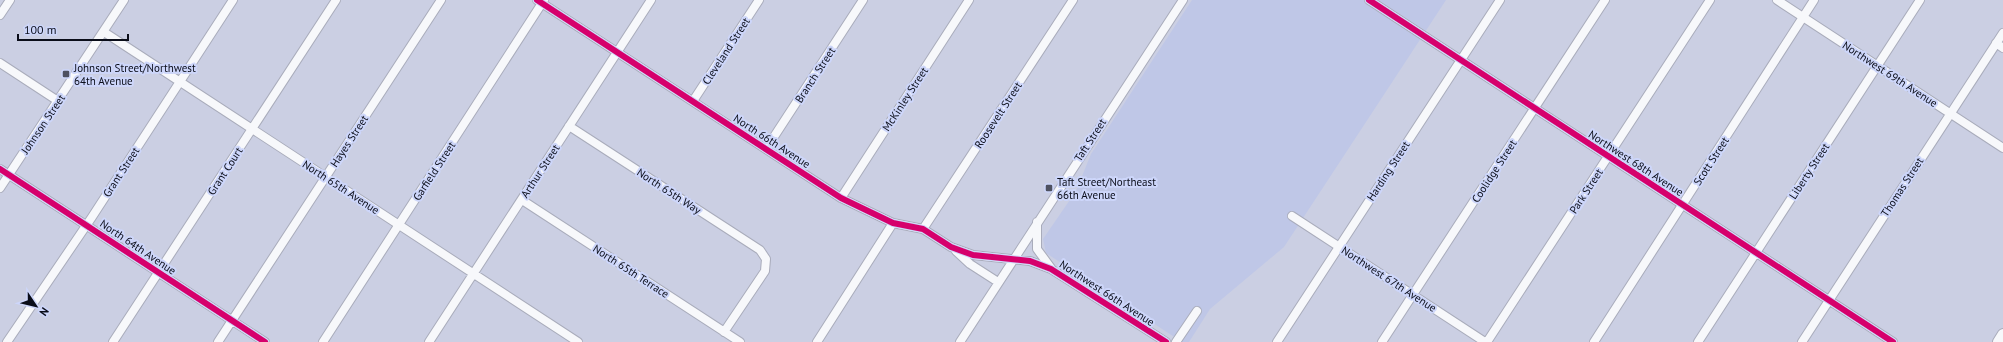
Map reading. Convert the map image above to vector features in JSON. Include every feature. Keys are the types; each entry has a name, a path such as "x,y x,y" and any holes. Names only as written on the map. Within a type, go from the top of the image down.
{"main road":[{"path":"1998,342 2003,334"}],"street":[{"path":"0,15 10,0"},
{"name":"Johnson Street","path":"0,188 124,0"},
{"name":"Grant Street","path":"7,342 87,225 233,0"},
{"name":"Grant Court","path":"113,342 336,0"},
{"name":"Hayes Street","path":"218,342 441,0"},
{"name":"Arthur Street","path":"429,342 651,0"},
{"name":"Cleveland Street","path":"693,101 758,0"},
{"name":"Branch Street","path":"766,150 863,0"},
{"name":"McKinley Street","path":"841,198 969,0"},
{"name":"Roosevelt Street","path":"923,229 1073,0"},
{"name":"Taft Street","path":"960,342 1183,0"},
{"name":"Northwest 68th Avenue","path":"1368,0 1894,342"},
{"name":"Harding Street","path":"1277,342 1500,0"},
{"name":"Coolidge Street","path":"1382,342 1605,0"},
{"name":"Park Street","path":"1486,342 1710,0"},
{"name":"Northwest 69th Avenue","path":"1777,0 2003,148"},
{"name":"Scott Street","path":"1594,342 1814,0"},
{"name":"Liberty Street","path":"1698,342 1920,0"},
{"name":"North 66th Avenue","path":"541,1 841,198 893,223 923,229 951,247 973,255 1013,259"},
{"name":"Garfield Street","path":"323,342 541,1"},
{"name":"North 65th Avenue","path":"104,32 578,342"},
{"name":"Thomas Street","path":"1802,342 1830,301 1950,113 2000,46 2003,33"},
{"path":"0,63 58,101"},
{"name":"North 65th Way","path":"570,126 760,250 766,259 765,271 724,332"},
{"name":"North 64th Avenue","path":"0,169 265,342"},
{"name":"North 65th Terrace","path":"522,200 740,342"},
{"name":"Northwest 67th Avenue","path":"1292,216 1486,342"},
{"path":"1037,222 1037,249 1051,269"},
{"path":"817,342 893,223"},
{"path":"951,247 970,264 998,282"},
{"name":"Northwest 66th Avenue","path":"1013,259 1030,262 1051,269 1166,342"},
{"path":"1176,342 1197,311"}],"shaded area":[{"path":"1192,0 1446,0 1284,247 1210,309 1189,342 1182,342 1046,253 1043,239 1076,191 1091,154"}],"cycle path":[{"path":"537,0 841,198 893,223 923,229 951,247 973,255 1030,261 1051,269 1166,342"},
{"path":"1369,0 1893,342"},
{"path":"0,169 265,342"}],"place":[{"name":"Johnson Street/Northwest 64th Avenue","path":"66,74"},
{"name":"Taft Street/Northeast 66th Avenue","path":"1049,188"}]}
